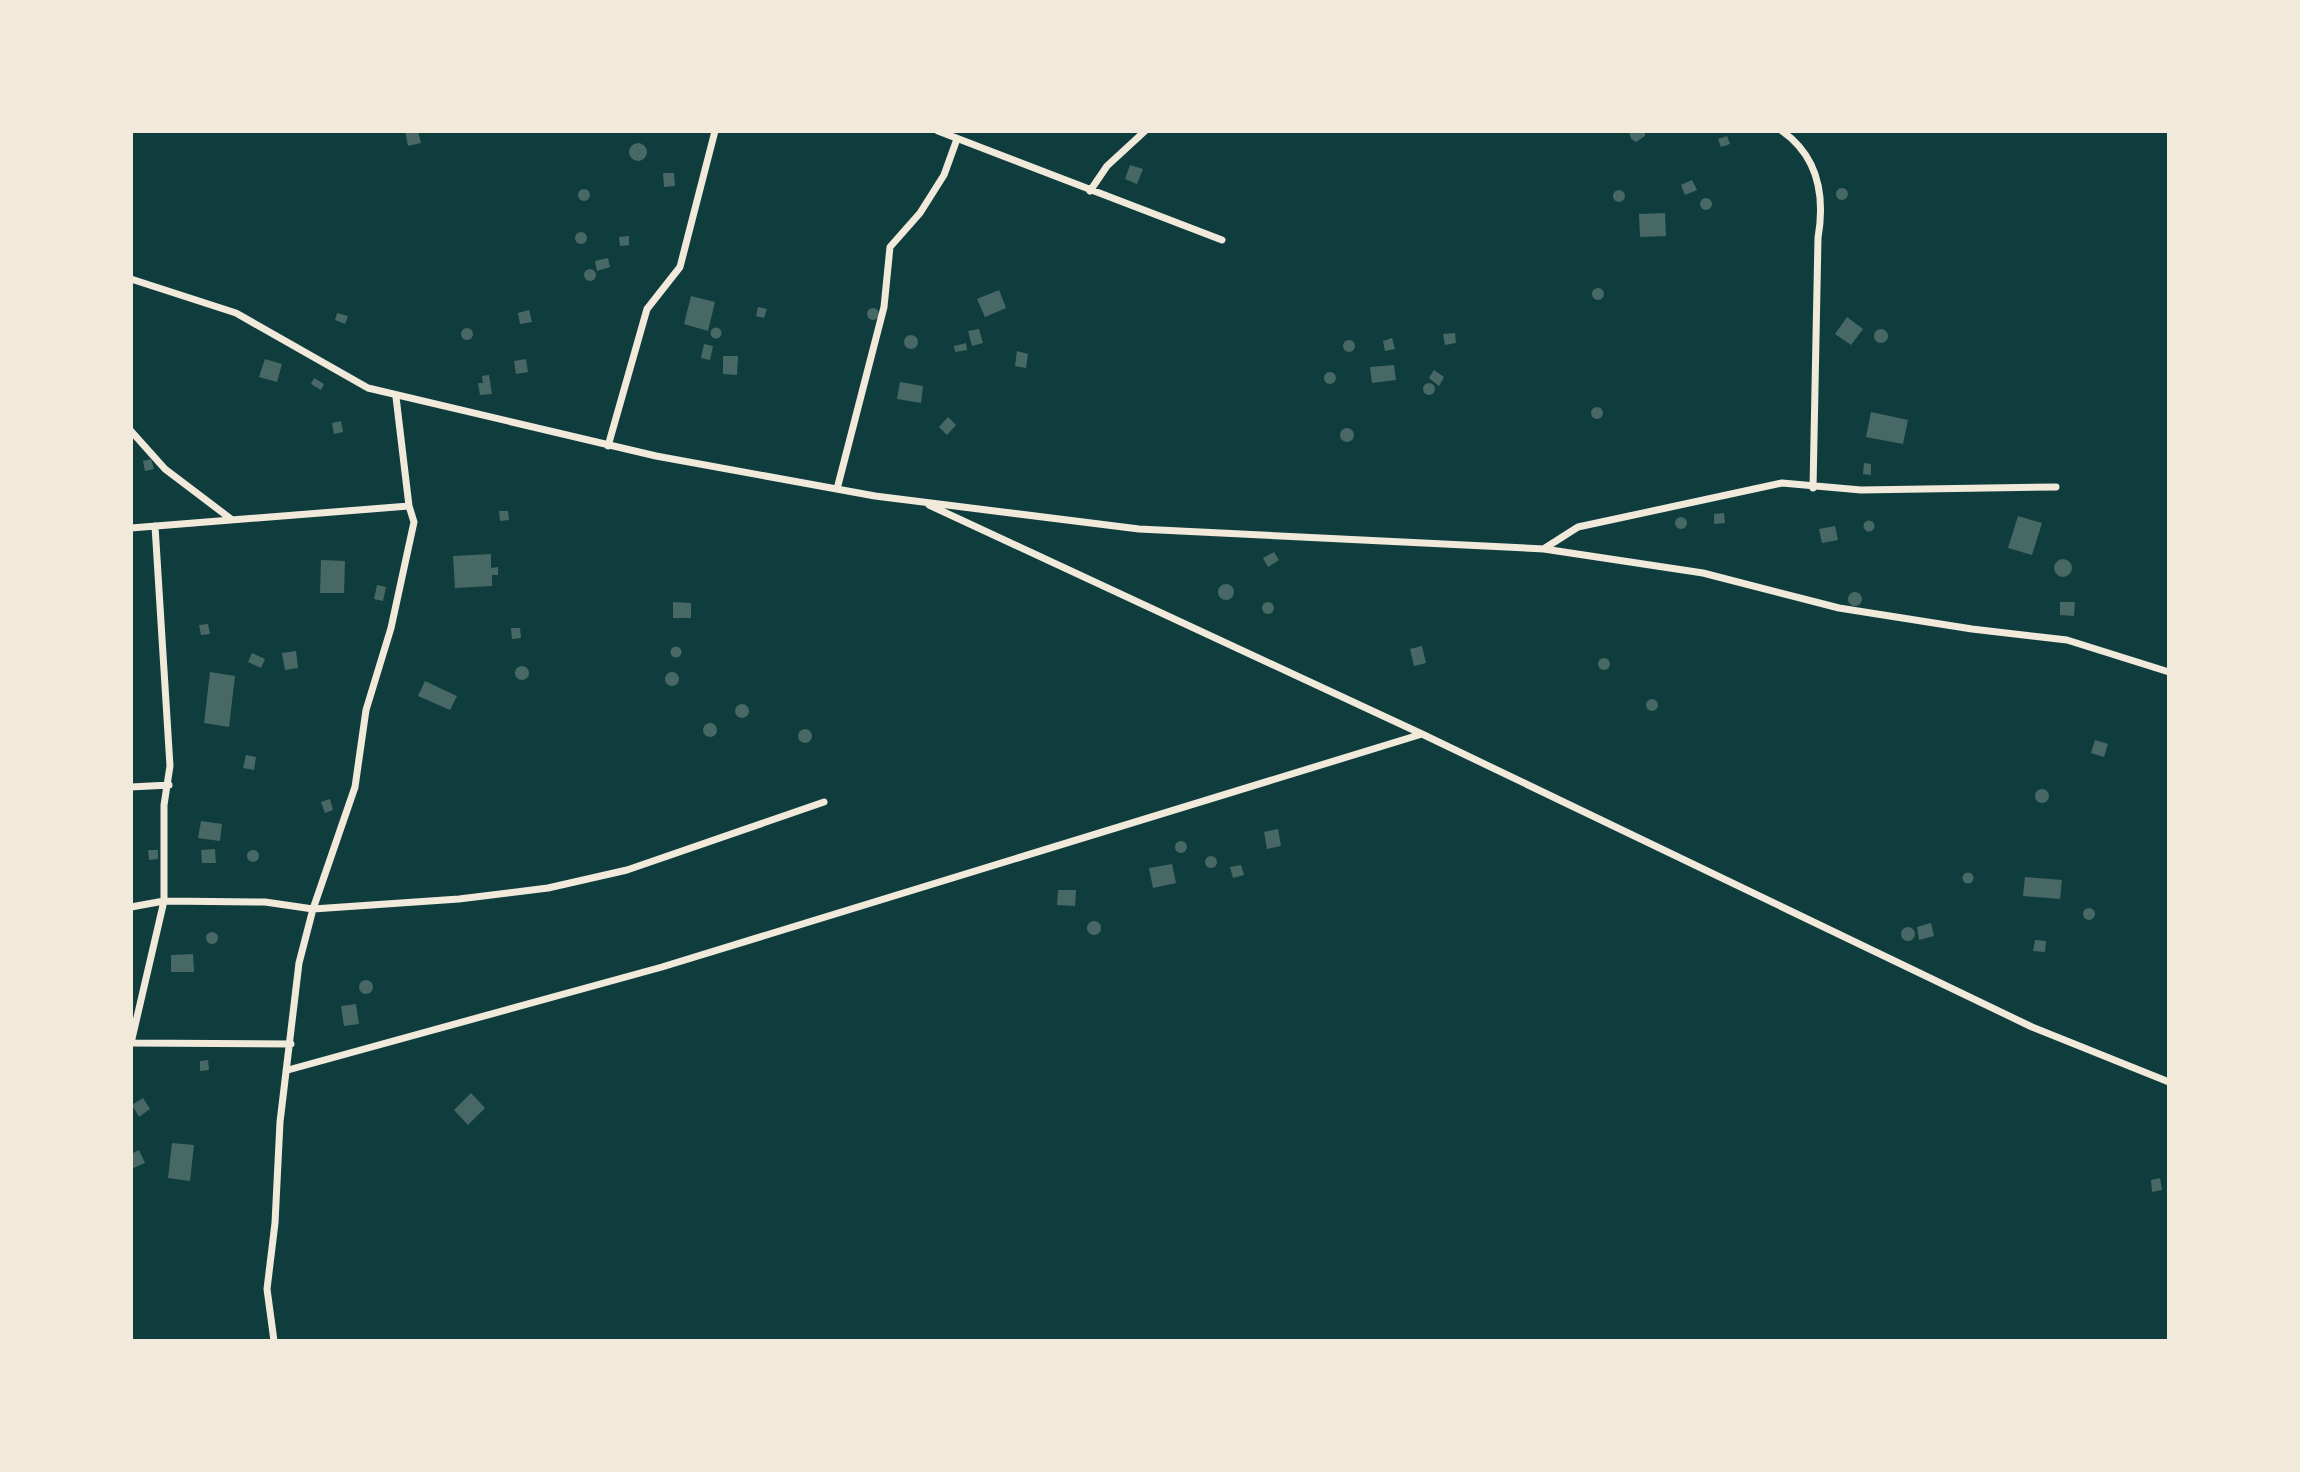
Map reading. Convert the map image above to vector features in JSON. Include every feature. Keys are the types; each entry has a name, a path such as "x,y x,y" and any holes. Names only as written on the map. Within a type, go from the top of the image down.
{"street":[{"path":"608,446 647,309 680,267 715,131"},
{"path":"938,131 1222,240"},
{"path":"1090,191 1107,166 1145,131"},
{"path":"1782,131 1807,156 1820,183 1822,211 1818,238 1813,488"},
{"path":"837,489 884,307 890,247 920,213 944,175 957,139"},
{"path":"131,279 236,313 368,388 396,397 608,446 837,489 1139,528 1544,549 1703,573 1839,607 1972,629 2067,640 2169,673"},
{"path":"274,1341 267,1289 275,1223 280,1122 299,963 313,909 355,787 366,710 391,628 414,522 409,506 396,397"},
{"path":"131,431 165,469 232,520"},
{"path":"1544,549 1578,527 1782,483 1813,488 2056,487"},
{"path":"922,502 1422,734 2032,1027 2169,1082"},
{"path":"131,528 409,506"},
{"path":"155,526 169,785 164,806 164,901 131,1043 291,1044"},
{"path":"288,1070 662,967 1422,734"},
{"path":"131,787 169,785"},
{"path":"131,907 164,901 265,902 313,909 459,899 548,888 627,870 824,802"}],"building":[{"path":"405,131 418,131 421,143 408,146"},
{"path":"1629,131 1645,131 1645,136 1636,142 1631,139"},
{"path":"1727,136 1730,144 1721,147 1718,139"},
{"path":"638,143 644,146 647,152 644,158 638,161 632,158 629,152 632,146"},
{"path":"1130,165 1143,169 1137,184 1125,179"},
{"path":"663,173 674,173 675,186 664,187"},
{"path":"1692,180 1697,190 1685,195 1681,185"},
{"path":"1837,189 1847,189 1847,199 1837,199"},
{"path":"579,190 589,190 589,200 579,200"},
{"path":"1619,190 1625,196 1619,202 1613,196"},
{"path":"1706,198 1712,204 1706,210 1700,204"},
{"path":"1665,213 1666,236 1640,237 1639,214"},
{"path":"581,232 587,238 581,244 575,238"},
{"path":"629,236 629,245 620,246 619,237"},
{"path":"608,258 610,267 597,271 595,261"},
{"path":"590,269 596,275 590,281 584,275"},
{"path":"1598,288 1604,294 1598,300 1592,294"},
{"path":"999,290 1006,308 985,317 977,299"},
{"path":"691,296 715,302 708,331 684,324"},
{"path":"758,307 767,309 764,318 756,316"},
{"path":"873,308 879,314 873,320 867,314"},
{"path":"529,310 532,322 520,324 518,313"},
{"path":"337,313 348,316 345,324 335,320"},
{"path":"1847,317 1863,329 1851,345 1835,334"},
{"path":"716,328 720,329 720,337 716,338 712,337 711,333 712,329"},
{"path":"462,329 472,329 472,339 462,339"},
{"path":"979,329 983,343 972,346 968,331"},
{"path":"1878,329 1884,329 1888,336 1884,343 1878,343 1874,339 1874,333"},
{"path":"1455,333 1456,343 1445,345 1443,334"},
{"path":"911,335 916,337 916,347 911,349 906,347 904,342 906,337"},
{"path":"1392,338 1395,349 1385,351 1383,341"},
{"path":"1349,340 1355,346 1349,352 1343,346"},
{"path":"966,343 967,350 955,352 954,346"},
{"path":"704,344 713,346 710,360 701,358"},
{"path":"1017,351 1028,354 1026,368 1015,366"},
{"path":"723,356 738,356 737,375 723,374"},
{"path":"265,359 282,364 277,382 259,377"},
{"path":"526,359 528,372 516,374 514,361"},
{"path":"1394,365 1396,380 1372,383 1370,367"},
{"path":"1434,370 1444,377 1439,386 1429,378"},
{"path":"1330,372 1336,378 1330,384 1324,378"},
{"path":"489,375 492,394 480,395 478,383 483,383 482,376"},
{"path":"314,378 324,384 321,390 311,384"},
{"path":"900,382 923,386 921,403 897,399"},
{"path":"1429,383 1435,389 1429,395 1423,389"},
{"path":"1597,407 1603,413 1597,419 1591,413"},
{"path":"1871,412 1908,420 1903,444 1866,437"},
{"path":"948,417 956,425 947,435 939,427"},
{"path":"341,421 343,432 334,434 332,423"},
{"path":"1344,428 1350,428 1354,435 1350,442 1344,442 1340,438 1340,432"},
{"path":"151,459 154,469 145,471 143,461"},
{"path":"1864,463 1871,464 1871,475 1863,474"},
{"path":"499,511 508,511 509,520 500,521"},
{"path":"1724,513 1725,523 1714,524 1714,514"},
{"path":"2018,516 2042,523 2032,555 2008,548"},
{"path":"1681,517 1687,523 1681,529 1675,523"},
{"path":"1869,521 1873,522 1873,530 1869,531 1865,530 1864,526 1865,522"},
{"path":"1835,526 1838,540 1822,543 1819,529"},
{"path":"1274,552 1279,560 1268,567 1263,558"},
{"path":"491,554 491,568 498,567 498,575 492,575 492,586 455,588 453,556"},
{"path":"2063,559 2069,562 2072,568 2069,574 2063,577 2057,574 2054,568 2057,562"},
{"path":"321,560 345,561 344,593 320,593"},
{"path":"1223,584 1229,584 1234,592 1232,598 1223,600 1218,595 1218,589"},
{"path":"377,585 386,587 383,601 374,599"},
{"path":"1852,592 1858,592 1862,599 1858,606 1852,606 1848,602 1848,596"},
{"path":"673,602 691,603 691,618 673,618"},
{"path":"1268,602 1274,608 1268,614 1262,608"},
{"path":"2060,602 2075,602 2074,616 2060,615"},
{"path":"208,624 210,634 201,635 199,625"},
{"path":"511,628 520,628 521,638 512,639"},
{"path":"1422,646 1426,663 1414,666 1410,649"},
{"path":"676,647 680,648 680,656 676,657 672,656 671,652 672,648"},
{"path":"296,651 298,668 285,670 282,653"},
{"path":"252,653 265,659 261,668 248,662"},
{"path":"1599,659 1609,659 1609,669 1599,669"},
{"path":"519,666 525,666 529,673 525,680 519,680 515,676 515,670"},
{"path":"210,672 235,676 229,727 204,723"},
{"path":"672,672 677,674 677,684 672,686 667,684 665,679 667,674"},
{"path":"425,681 457,696 450,710 418,696"},
{"path":"1652,699 1658,705 1652,711 1646,705"},
{"path":"742,704 747,706 747,716 742,718 737,716 735,711 737,706"},
{"path":"710,723 715,725 715,735 710,737 705,735 703,730 705,725"},
{"path":"802,729 808,729 812,736 808,743 802,743 798,739 798,733"},
{"path":"2095,740 2108,744 2104,757 2091,753"},
{"path":"246,755 256,757 254,770 243,768"},
{"path":"2039,789 2045,789 2049,796 2045,803 2039,803 2035,799 2035,793"},
{"path":"330,799 333,810 325,813 321,802"},
{"path":"201,821 222,824 220,841 198,838"},
{"path":"1278,829 1281,846 1267,849 1264,832"},
{"path":"1181,841 1187,847 1181,853 1175,847"},
{"path":"215,849 216,863 202,863 201,850"},
{"path":"148,850 158,850 158,859 149,860"},
{"path":"253,850 259,856 253,862 247,856"},
{"path":"1211,856 1217,862 1211,868 1205,862"},
{"path":"1172,864 1176,883 1153,888 1149,868"},
{"path":"1241,865 1244,875 1233,878 1230,867"},
{"path":"1968,873 1972,874 1972,882 1968,883 1964,882 1963,878 1964,874"},
{"path":"2025,877 2062,880 2060,899 2023,896"},
{"path":"1058,890 1076,890 1075,906 1057,905"},
{"path":"2084,909 2094,909 2094,919 2084,919"},
{"path":"1094,921 1099,923 1099,933 1094,935 1089,933 1087,928 1089,923"},
{"path":"1931,923 1934,936 1919,940 1917,927"},
{"path":"1905,927 1911,927 1915,934 1911,941 1905,941 1901,937 1901,931"},
{"path":"212,932 218,938 212,944 206,938"},
{"path":"2035,940 2046,941 2045,952 2033,951"},
{"path":"193,954 194,972 171,972 171,955"},
{"path":"363,980 369,980 373,987 369,994 363,994 359,990 359,984"},
{"path":"356,1004 359,1024 344,1026 341,1006"},
{"path":"208,1060 209,1070 200,1071 200,1061"},
{"path":"471,1093 485,1108 468,1125 454,1110"},
{"path":"143,1098 150,1109 139,1117 132,1105"},
{"path":"172,1143 194,1145 190,1181 168,1178"},
{"path":"139,1150 145,1163 131,1169 131,1154"},
{"path":"2160,1178 2162,1190 2152,1192 2151,1180"}]}
